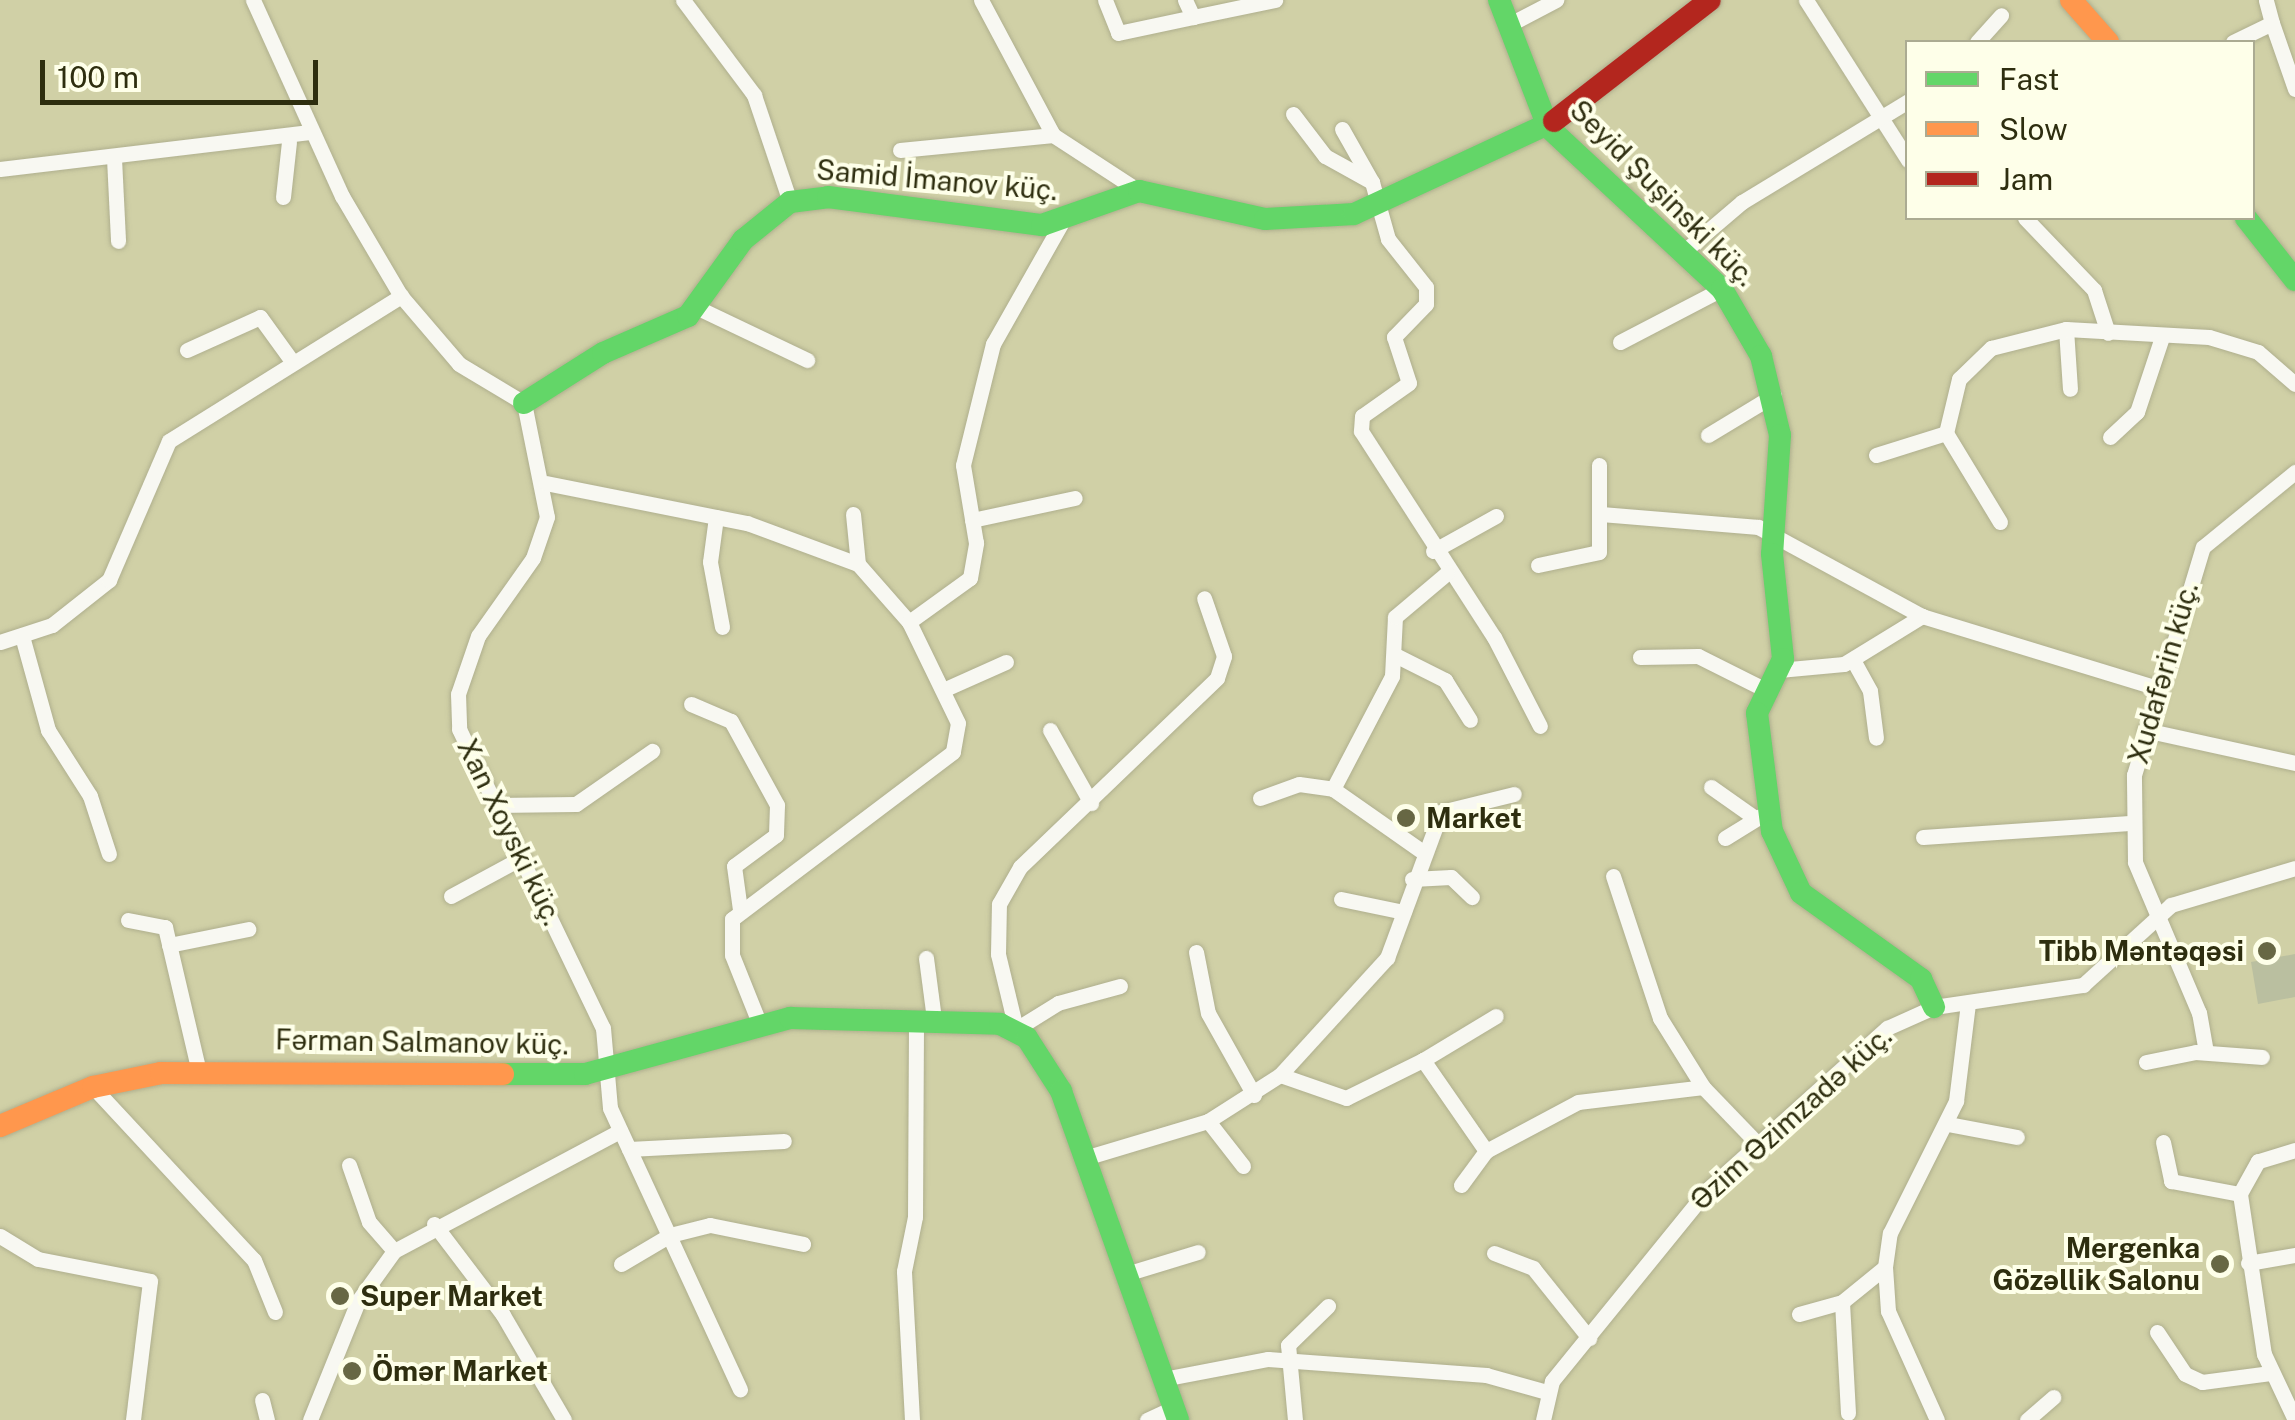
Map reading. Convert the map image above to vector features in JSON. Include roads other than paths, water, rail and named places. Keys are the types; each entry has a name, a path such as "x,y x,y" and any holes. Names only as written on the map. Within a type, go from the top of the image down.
{"street":[{"path":"252,0 312,132 401,296 459,364 524,403"},
{"path":"682,0 754,95 790,202"},
{"path":"982,0 1053,134 1140,191 1265,219 1379,206 1548,127 1710,0"},
{"path":"1105,0 1118,33 1275,0"},
{"path":"1186,0 1193,17"},
{"name":"Seyid Şuşinski küç.","path":"1501,0 1548,127 1722,289 1774,395 1779,670"},
{"path":"1512,23 1556,0"},
{"path":"1806,0 1820,14 1905,155"},
{"path":"1820,14 1832,0"},
{"path":"2070,0 2106,40"},
{"path":"2266,0 2295,89"},
{"path":"1979,40 2001,16"},
{"path":"2238,40 2272,23"},
{"path":"1682,253 1742,202 1905,103"},
{"path":"1293,114 1326,156 1372,182"},
{"path":"1342,130 1372,182 1388,239 1429,295 1394,338 1409,383 1362,416 1361,431 1447,573 1494,637 1540,726"},
{"path":"0,169 289,142 312,132"},
{"path":"900,150 1053,134"},
{"path":"283,197 289,142"},
{"path":"114,158 118,241"},
{"name":"Samid İmanov küç.","path":"524,403 698,308 734,250 790,202 828,197 924,215 1061,224 1140,191"},
{"path":"2027,220 2094,290 2108,333"},
{"path":"2248,220 2295,280"},
{"path":"909,622 970,578 972,520 963,465 993,344 1061,224"},
{"path":"1620,342 1722,289"},
{"path":"0,642 69,616 109,580 158,451 290,360 401,296"},
{"path":"698,308 807,360"},
{"path":"187,350 260,317 290,360"},
{"path":"2066,330 2070,388"},
{"path":"2000,522 1946,433 1945,412 1968,366 2008,340 2066,330 2232,340 2295,384"},
{"path":"2110,437 2137,412 2162,337"},
{"path":"1708,435 1774,395"},
{"name":"Xan Xoyski küç.","path":"524,403 546,483 540,542 490,614 458,694 458,730 523,856 602,1028 606,1072 620,1132 740,1389"},
{"path":"1876,455 1946,433"},
{"path":"1538,565 1594,558 1601,514 1598,465"},
{"name":"Xudafərin küç.","path":"2206,1052 2200,1013 2155,917 2130,823 2145,730 2203,548 2295,472"},
{"path":"546,483 791,535 858,564 909,622 958,722 953,752 740,910"},
{"path":"972,520 1076,498"},
{"path":"854,514 858,564"},
{"path":"1601,514 1774,532 1922,616 2158,688"},
{"path":"1433,551 1496,516"},
{"path":"716,517 710,562 722,627"},
{"path":"1333,790 1397,656 1395,617 1447,573"},
{"path":"1147,1420 1176,1414 1088,1157 1040,1052 1016,1029 998,954 999,904 1020,868 1091,803 1223,668 1204,598"},
{"path":"1922,616 1853,660 1779,670 1762,688 1761,815 1801,893 1912,971 1934,1007"},
{"path":"22,636 48,730 90,796 109,854"},
{"path":"1397,656 1445,680 1470,720"},
{"path":"1640,657 1698,656 1762,688"},
{"path":"1853,660 1870,690 1876,738"},
{"path":"943,690 1006,662"},
{"path":"691,704 732,721 777,805 776,835 734,866 740,910 729,942 760,1025"},
{"path":"1050,730 1091,803"},
{"path":"2145,730 2295,763"},
{"path":"494,805 576,804 652,751"},
{"path":"1260,798 1299,784 1333,790 1420,850"},
{"path":"1711,787 1761,815"},
{"path":"1088,1157 1208,1121 1254,1095 1280,1074 1387,958 1420,850 1449,806 1514,794"},
{"path":"1725,838 1761,815"},
{"path":"1923,838 2130,823"},
{"path":"451,896 523,856"},
{"path":"2155,917 2194,894 2295,868"},
{"path":"1613,876 1642,978 1702,1086 1756,1142"},
{"path":"1412,879 1451,877 1472,897"},
{"path":"1341,899 1404,912"},
{"name":"Əzim Əzimzadə küç.","path":"1543,1420 1547,1392 1756,1142 1887,1028 1934,1007 2083,985 2114,966 2155,917"},
{"path":"128,920 162,922 199,1072"},
{"path":"169,945 248,929"},
{"path":"1196,952 1208,1013 1254,1095"},
{"path":"912,1420 904,1271 915,1217 926,958"},
{"path":"1016,1029 1058,1003 1120,986"},
{"path":"1938,1420 1888,1310 1885,1267 1890,1232 1948,1124 1965,1064 1968,1003"},
{"name":"Fərman Salmanov küç.","path":"0,1126 93,1088 199,1072 606,1072 760,1025 813,1016 925,1019 1016,1029"},
{"path":"1280,1074 1346,1098 1422,1060 1496,1016"},
{"path":"2146,1062 2206,1052 2262,1057"},
{"path":"1422,1060 1486,1152"},
{"path":"1462,1185 1486,1152 1578,1102 1702,1086"},
{"path":"93,1088 254,1260 274,1312"},
{"path":"1208,1121 1243,1166"},
{"path":"1948,1124 2017,1136"},
{"path":"310,1420 358,1301 394,1252 434,1224 620,1132"},
{"path":"629,1150 784,1141"},
{"path":"2164,1142 2170,1182 2240,1194"},
{"path":"2295,1150 2258,1161 2240,1194 2248,1263 2270,1373 2295,1420"},
{"path":"349,1164 369,1222 394,1252"},
{"path":"434,1224 504,1315 568,1420"},
{"path":"621,1264 670,1235 731,1226 803,1244"},
{"path":"0,1236 38,1259 150,1281 133,1420"},
{"path":"1126,1274 1198,1252"},
{"path":"1494,1253 1533,1268 1589,1338"},
{"path":"2248,1263 2295,1255"},
{"path":"1800,1314 1842,1302 1885,1267"},
{"path":"1842,1302 1848,1413"},
{"path":"1295,1420 1284,1359 1328,1306"},
{"path":"2157,1332 2185,1374 2202,1382 2270,1373"},
{"path":"1164,1379 1284,1359 1486,1376 1547,1392"},
{"path":"2027,1420 2053,1397"},
{"path":"262,1400 266,1420"}],"place":[{"name":"Market","path":"1406,818"},
{"name":"Tibb Məntəqəsi","path":"2267,951"},
{"name":"Mergenka Gözəllik Salonu","path":"2220,1264"},
{"name":"Super Market","path":"340,1296"},
{"name":"Ömər Market","path":"352,1371"}]}
